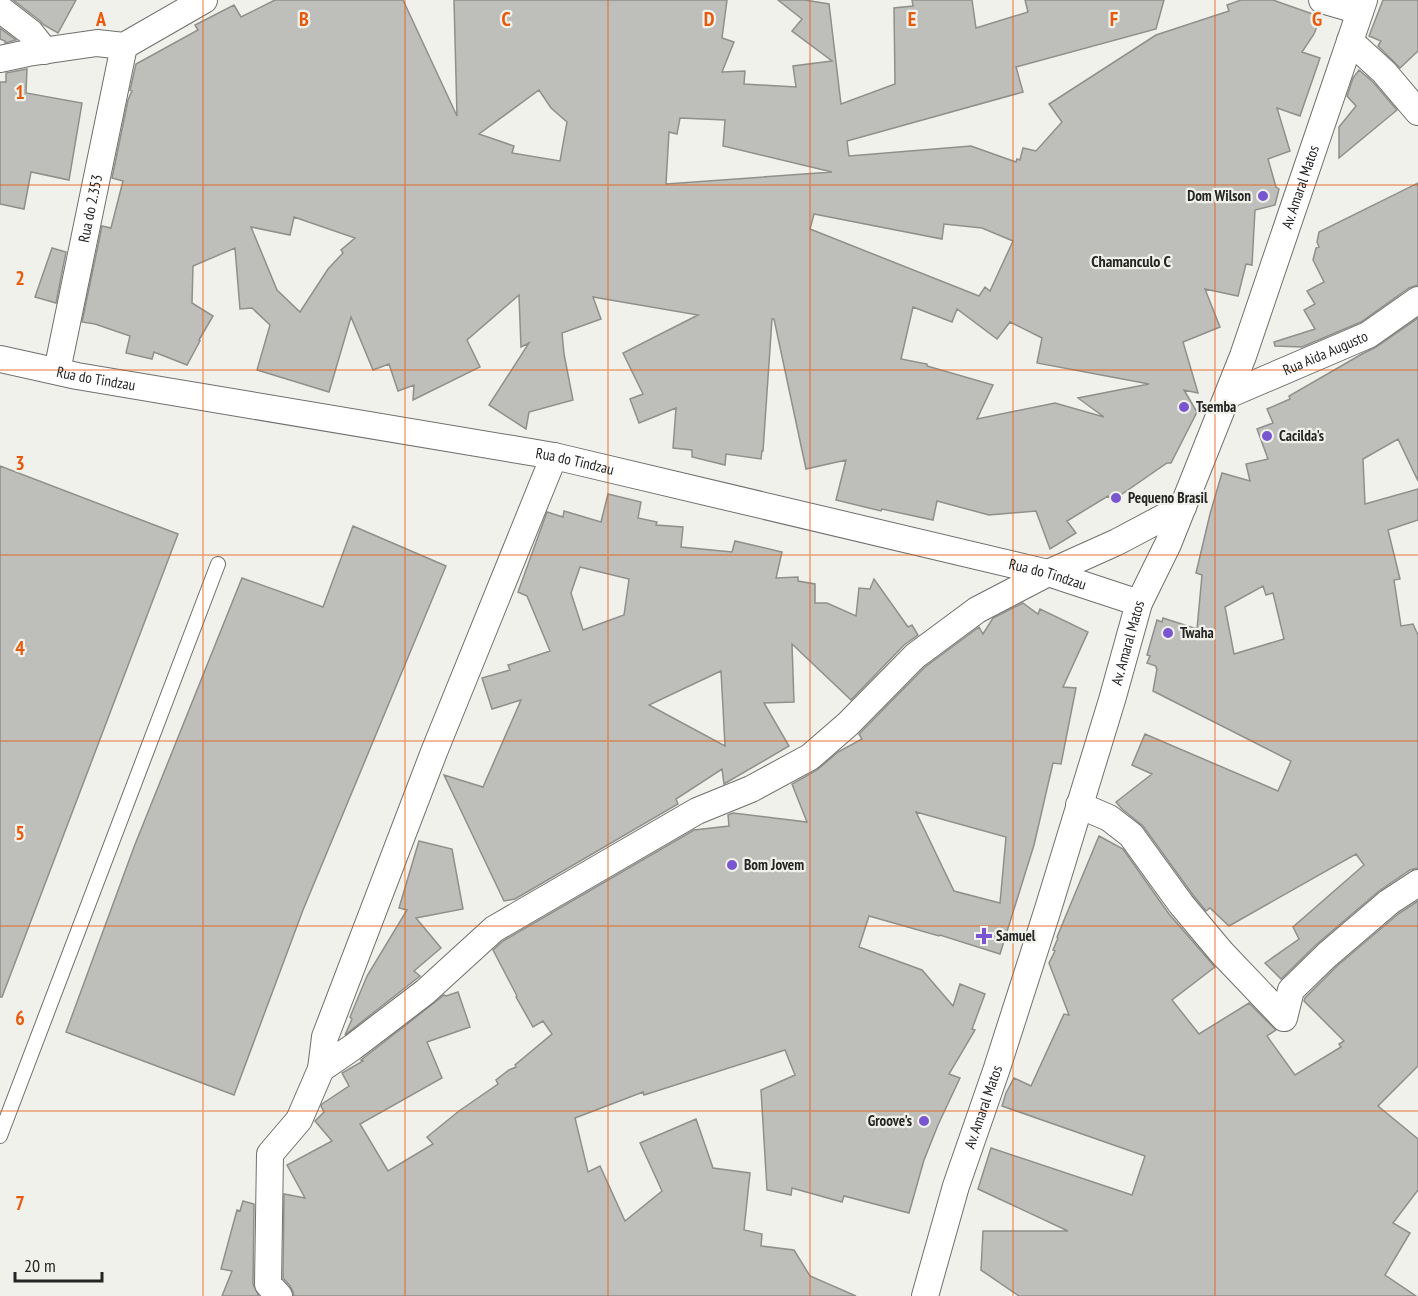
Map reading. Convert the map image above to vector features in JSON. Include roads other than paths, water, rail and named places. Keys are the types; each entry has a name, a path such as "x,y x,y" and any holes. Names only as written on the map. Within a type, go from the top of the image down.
{"street":[{"path":"0,59 97,43 124,46 204,0"},
{"path":"1322,0 1362,6"},
{"name":"Av. Amaral Matos","path":"925,1296 956,1186 1048,909 1140,603 1168,543 1228,395 1362,6"},
{"path":"0,9 30,32 45,51"},
{"path":"1350,41 1384,72 1418,112"},
{"name":"Rua do 2.353","path":"57,371 124,46"},
{"name":"Rua Aida Augusto","path":"1228,395 1368,335 1418,300"},
{"name":"Rua do Tindzau","path":"0,359 88,378 554,456 1048,573 1140,603"},
{"path":"279,1296 268,1284 270,1154 299,1120 321,1069 325,1037 434,752 554,456"},
{"path":"321,1069 425,992 494,929 697,811 751,789 810,757 848,724 915,656 977,610 1183,507"},
{"path":"1079,805 1108,818 1131,835 1181,904 1222,953 1284,1018 1290,990 1389,902 1418,883"}],"lane":[{"path":"0,1136 219,564"}],"place":[{"name":"Dom Wilson","path":"1263,196"},
{"name":"Tsemba","path":"1184,407"},
{"name":"Cacilda's","path":"1267,436"},
{"name":"Pequeno Brasil","path":"1116,498"},
{"name":"Twaha","path":"1168,633"},
{"name":"Bom Jovem","path":"732,865"},
{"name":"Samuel","path":"984,936"},
{"name":"Groove's","path":"924,1121"}],"district":[{"name":"Chamanculo C","path":"1131,261"}]}
